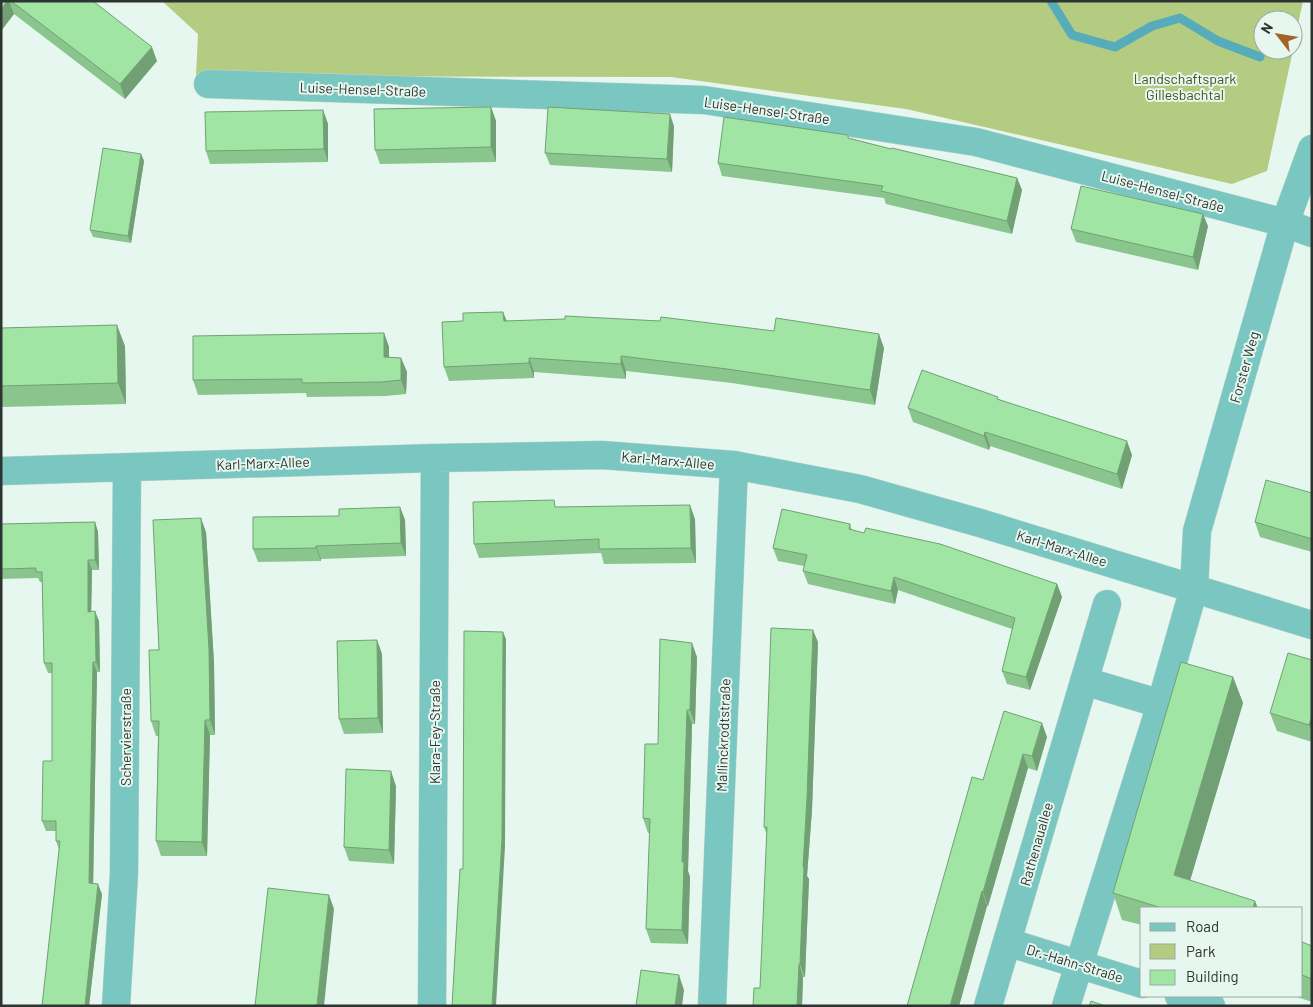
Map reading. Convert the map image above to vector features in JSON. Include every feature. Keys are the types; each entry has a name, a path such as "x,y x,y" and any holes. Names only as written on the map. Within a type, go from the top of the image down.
{"street":[{"name":"Luise-Hensel-Straße","path":"208,84 704,100 976,142 1285,223 1312,233"},
{"name":"Forster Weg","path":"1194,588 1197,531 1285,223 1312,149"},
{"name":"Karl-Marx-Allee","path":"1,471 602,455 734,465 860,489 980,523 1312,625"},
{"name":"Klara-Fey-Straße","path":"432,1006 434,458"},
{"name":"Mallinckrodtstraße","path":"712,1006 734,465"},
{"name":"Schervierstraße","path":"116,1006 124,872 127,468"},
{"path":"1066,1006 1161,704 1194,588"},
{"name":"Rathenauallee","path":"988,1006 1107,604"},
{"path":"1084,681 1161,704"},
{"name":"Dr.-Hahn-Straße","path":"1007,942 1140,983"},
{"path":"1181,997 1211,1006"}],"green space":[{"name":"Landschaftspark Gillesbachtal","path":"162,1 1303,1 1301,10 1253,10 1253,60 1291,60 1267,171 1232,184 906,109 671,77 196,76 198,34"}],"building":[{"path":"1,1 7,1 1,10"},
{"path":"11,1 93,1 152,47 120,84"},
{"path":"491,107 491,147 375,150 374,109"},
{"path":"548,107 670,114 667,159 545,153"},
{"path":"323,110 324,149 206,151 205,112"},
{"path":"724,117 848,135 848,138 891,149 1017,178 1007,221 881,191 883,186 718,163"},
{"path":"103,148 141,154 128,236 90,230"},
{"path":"1081,186 1203,214 1193,257 1071,229"},
{"path":"503,312 504,321 565,319 565,316 660,321 661,317 774,331 776,318 879,334 870,390 621,356 621,364 529,358 529,363 444,367 442,322 463,321 463,313"},
{"path":"117,325 118,383 1,386 1,328"},
{"path":"384,333 384,357 401,358 401,380 302,383 302,379 193,380 193,336"},
{"path":"922,370 998,397 997,399 1127,441 1117,474 985,432 984,436 908,408"},
{"path":"1266,480 1312,493 1312,539 1255,522"},
{"path":"554,500 555,507 690,505 691,548 599,549 599,539 474,544 473,502"},
{"path":"400,507 401,543 316,546 316,548 253,549 253,517 339,516 339,509"},
{"path":"782,509 850,524 849,529 864,533 866,528 940,544 1057,584 1026,677 1002,671 1015,618 894,577 891,591 803,571 807,555 773,548"},
{"path":"201,518 209,649 210,720 205,720 202,842 156,841 159,721 151,721 149,650 159,650 153,520"},
{"path":"95,522 95,560 88,560 88,612 95,611 96,662 93,662 89,883 98,884 85,1006 42,1006 60,841 56,841 56,821 42,821 43,761 52,761 52,663 44,663 42,572 36,572 36,568 1,569 1,524"},
{"path":"771,628 813,630 797,1006 753,1006 754,988 760,988 767,827 764,827"},
{"path":"464,631 503,632 502,839 492,1006 452,1006 460,869 463,869"},
{"path":"660,639 692,643 690,710 687,710 682,862 684,862 682,930 646,929 650,819 643,818 645,744 658,744"},
{"path":"377,640 378,718 339,719 337,641"},
{"path":"1288,653 1312,660 1312,719 1309,725 1270,713"},
{"path":"1181,662 1233,677 1174,875 1255,901 1253,907 1159,907 1113,893"},
{"path":"1004,711 1042,723 1032,756 1023,754 950,1006 907,1006 972,777 983,780"},
{"path":"346,769 391,771 389,850 344,847"},
{"path":"268,888 329,895 317,1005 315,1006 255,1006"},
{"path":"1303,942 1312,946 1312,979 1303,975"},
{"path":"641,970 679,975 675,1006 636,1006"},
{"path":"1091,1001 1105,1006 1089,1006"}],"waterway":[{"path":"1051,1 1072,35 1115,47 1152,26 1180,18 1218,41 1253,54"}]}
